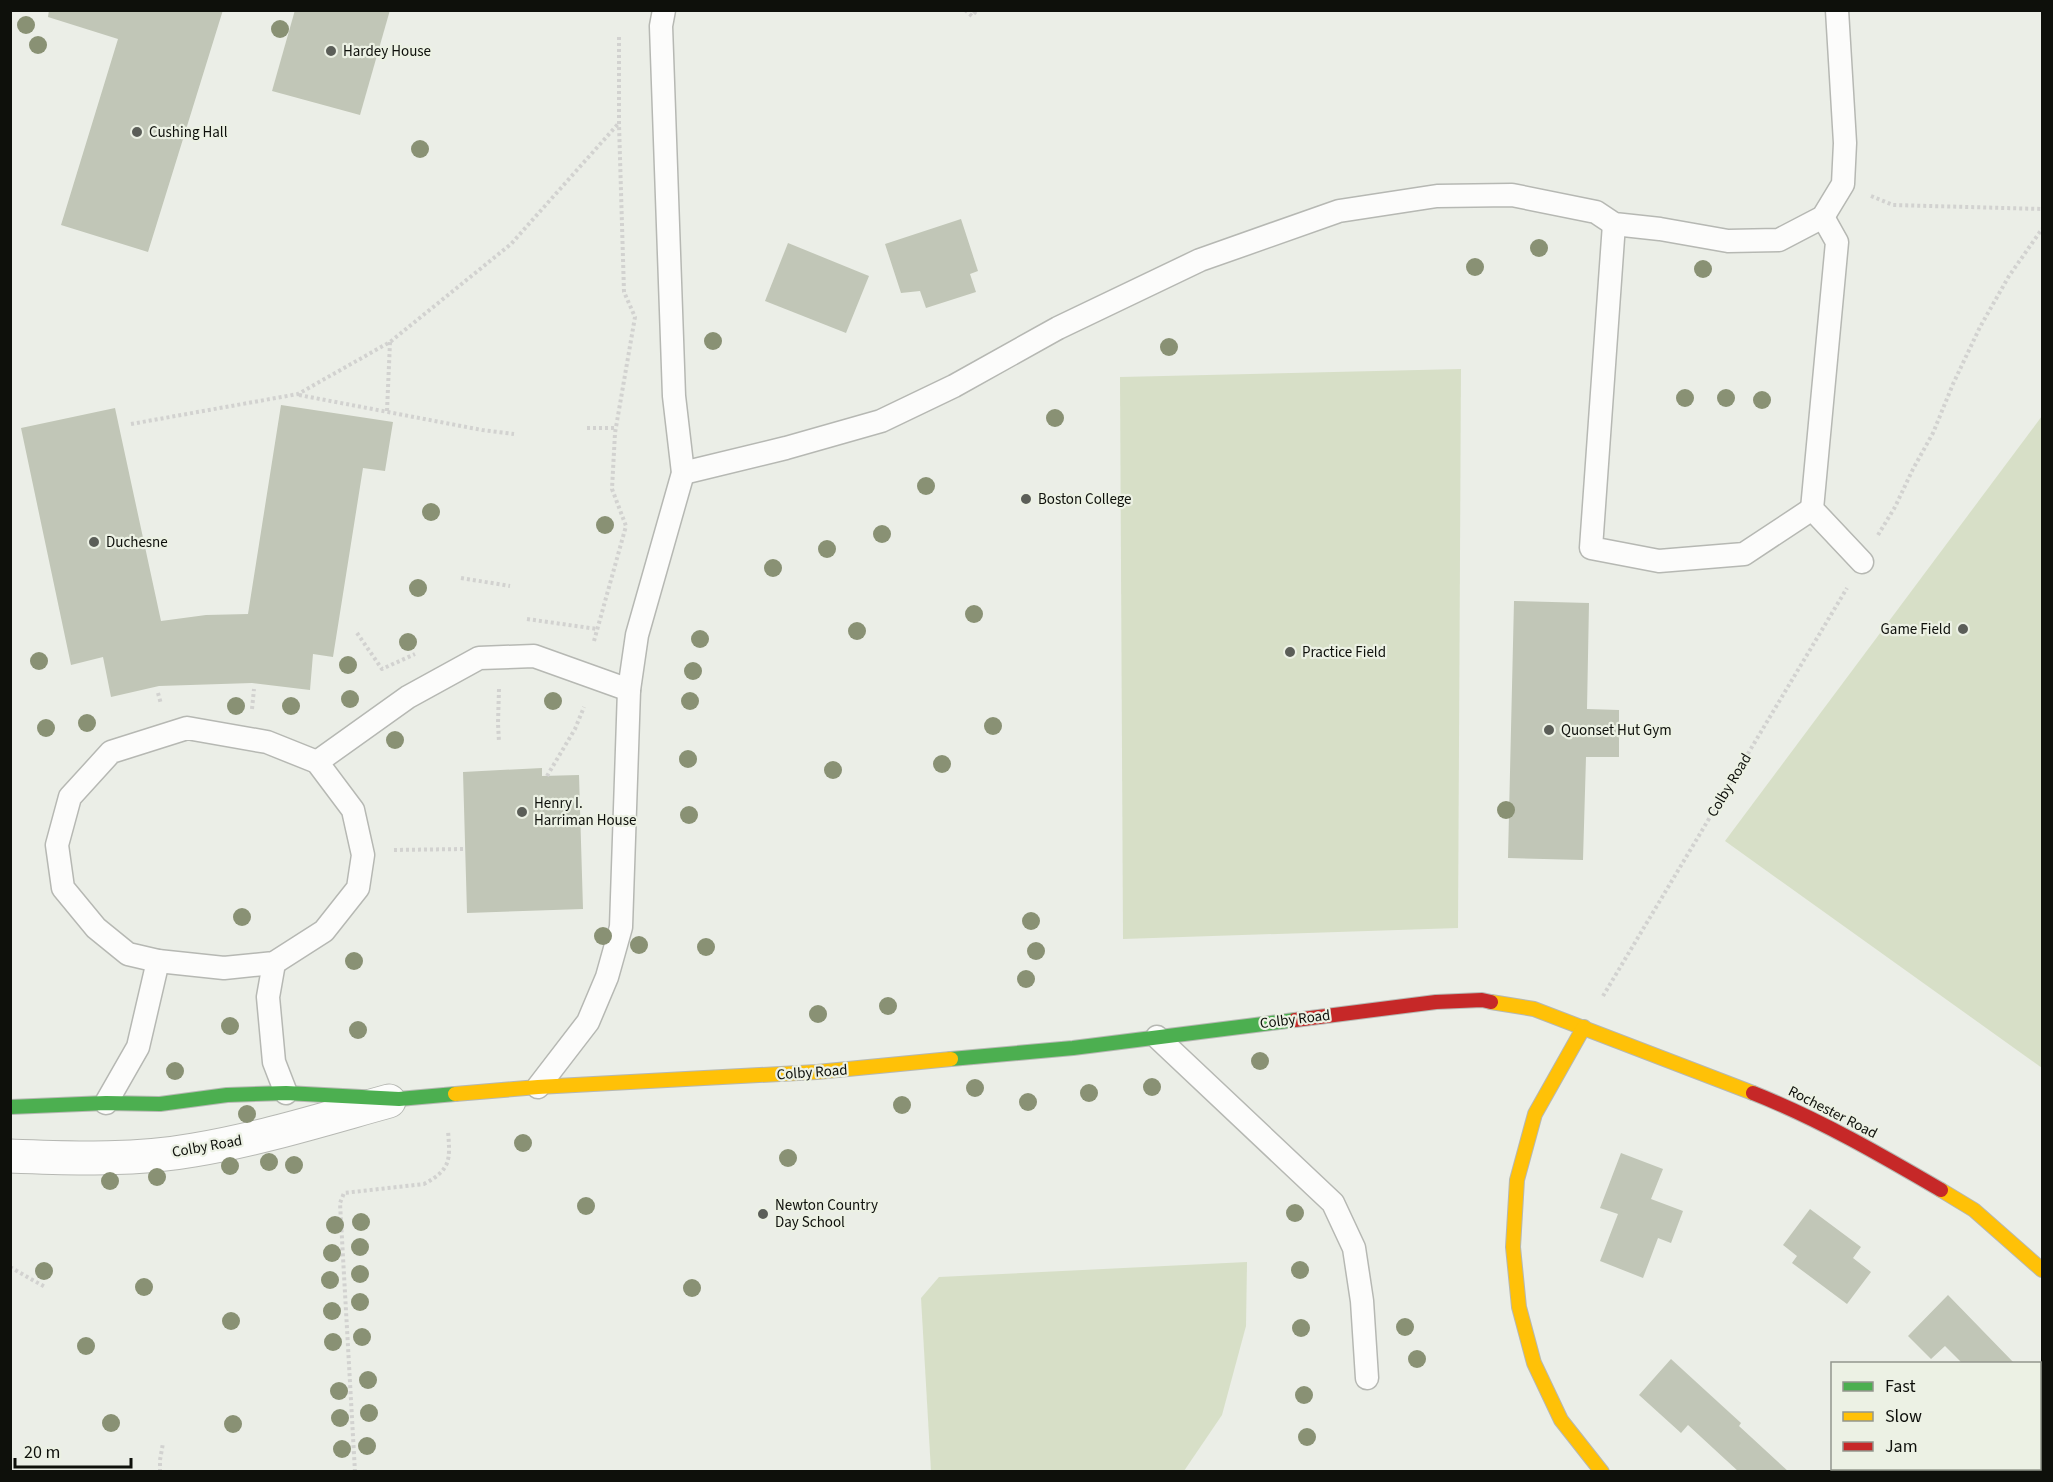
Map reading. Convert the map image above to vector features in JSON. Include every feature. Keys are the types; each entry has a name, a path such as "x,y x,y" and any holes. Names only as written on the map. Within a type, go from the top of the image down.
{"street":[{"name":"Colby Road","path":"10,1156 126,1157 192,1150 264,1135 399,1099 538,1087 817,1072 990,1056 1436,1002 1482,1000 1534,1009 1584,1027"},
{"name":"Rochester Road","path":"1584,1027 1786,1106 1878,1154 1974,1210 2043,1270"},
{"path":"1584,1027 1535,1114 1517,1180 1513,1247 1519,1307 1534,1363 1561,1420 1602,1472"},
{"name":"Colby Road","path":"10,1107 106,1103 160,1104 227,1095 286,1093 399,1099"}],"lane":[{"path":"538,1087 588,1022 607,976 621,927 629,690 637,635 683,473 674,396 661,26 664,10"},
{"path":"683,473 786,448 881,421 954,386 1058,328 1200,260 1339,211 1437,196 1512,195 1596,212 1614,224 1660,229 1728,241 1779,240 1823,217 1843,184 1845,143 1837,10"},
{"path":"1823,217 1837,243 1812,509 1862,562"},
{"path":"1614,224 1591,548 1659,561 1744,555 1812,509"},
{"path":"317,762 408,697 479,658 534,656 629,690"},
{"path":"187,728 267,742 317,762 353,810 363,855 358,888 324,931 274,963 224,968 158,961 128,954 96,928 63,888 57,845 70,797 111,752 187,728"},
{"path":"106,1103 138,1047 158,961"},
{"path":"274,963 268,997 274,1062 286,1093"},
{"path":"1157,1037 1333,1203 1354,1248 1362,1301 1367,1378"}],"path":[{"path":"965,10 972,16 977,10"},
{"path":"594,641 626,526 612,489 616,428 635,317 624,292 619,34"},
{"path":"132,424 298,394 390,342 511,244 619,124"},
{"path":"1843,184 1893,205 2043,209"},
{"name":"Colby Road","path":"1584,1027 1895,507 1933,433 1980,327 2009,276 2043,229"},
{"path":"387,411 390,342"},
{"path":"298,394 514,434"},
{"path":"587,428 616,428"},
{"path":"461,578 510,586"},
{"path":"527,619 597,629"},
{"path":"357,633 382,669 425,650"},
{"path":"499,681 500,742"},
{"path":"547,776 575,729 587,701"},
{"path":"391,850 465,849"},
{"path":"355,1472 340,1203 344,1193 424,1184 442,1172 447,1166 450,1154 446,1094"},
{"path":"10,1267 45,1287"},
{"path":"160,1472 163,1443"}],"green space":[{"name":"Practice Field","path":"1461,369 1458,928 1123,939 1120,377"},
{"name":"Game Field","path":"2042,416 2042,1068 1725,841"},
{"path":"1247,1262 1246,1326 1222,1415 1184,1471 931,1471 921,1298 939,1277"}],"building":[{"name":"Cushing Hall","path":"49,10 223,10 148,252 61,225 118,39 48,17"},
{"name":"Hardey House","path":"295,10 390,10 360,115 272,91"},
{"path":"961,219 978,271 970,274 976,292 926,308 920,291 901,293 885,244"},
{"path":"788,243 869,276 846,333 765,301"},
{"name":"Duchesne","path":"281,405 393,422 385,471 363,468 333,657 313,654 310,690 252,683 159,686 111,697 103,657 71,665 21,428 115,408 161,621 206,615 248,614"},
{"name":"Quonset Hut Gym","path":"1514,601 1589,603 1587,709 1619,710 1619,757 1586,757 1583,860 1508,858"},
{"name":"Henry I. Harriman House","path":"542,768 542,776 579,775 583,909 467,913 463,772"},
{"path":"1621,1153 1663,1169 1651,1199 1683,1211 1671,1243 1658,1238 1643,1278 1600,1261 1618,1214 1600,1208"},
{"path":"1810,1209 1861,1247 1853,1258 1871,1272 1847,1304 1792,1263 1797,1256 1783,1245"},
{"path":"1948,1295 2013,1362 1961,1362 1945,1346 1931,1359 1908,1336"},
{"path":"1671,1359 1741,1423 1739,1426 1789,1472 1739,1472 1688,1425 1681,1433 1639,1395"}],"traffic: fast":[{"path":"951,1059 1073,1048 1295,1020"},
{"path":"10,1107 106,1103 160,1104 227,1095 286,1093 399,1099 455,1094"}],"traffic: slow":[{"path":"1491,1002 1534,1009 1753,1093"},
{"path":"1584,1027 1535,1114 1517,1180 1513,1247 1519,1307 1534,1363 1561,1420 1602,1472"},
{"path":"455,1094 538,1087 817,1072 951,1059"},
{"path":"1941,1190 1974,1210 2042,1270"}],"traffic: jam":[{"path":"1295,1020 1436,1002 1482,1000 1491,1002"},
{"path":"1753,1093 1826,1126 1941,1190"}],"place":[{"name":"Hardey House","path":"331,51"},
{"name":"Cushing Hall","path":"137,132"},
{"name":"Boston College","path":"1026,499"},
{"name":"Duchesne","path":"94,542"},
{"name":"Game Field","path":"1963,629"},
{"name":"Practice Field","path":"1290,652"},
{"name":"Quonset Hut Gym","path":"1549,730"},
{"name":"Henry I. Harriman House","path":"522,812"},
{"name":"Newton Country Day School","path":"763,1214"}]}
